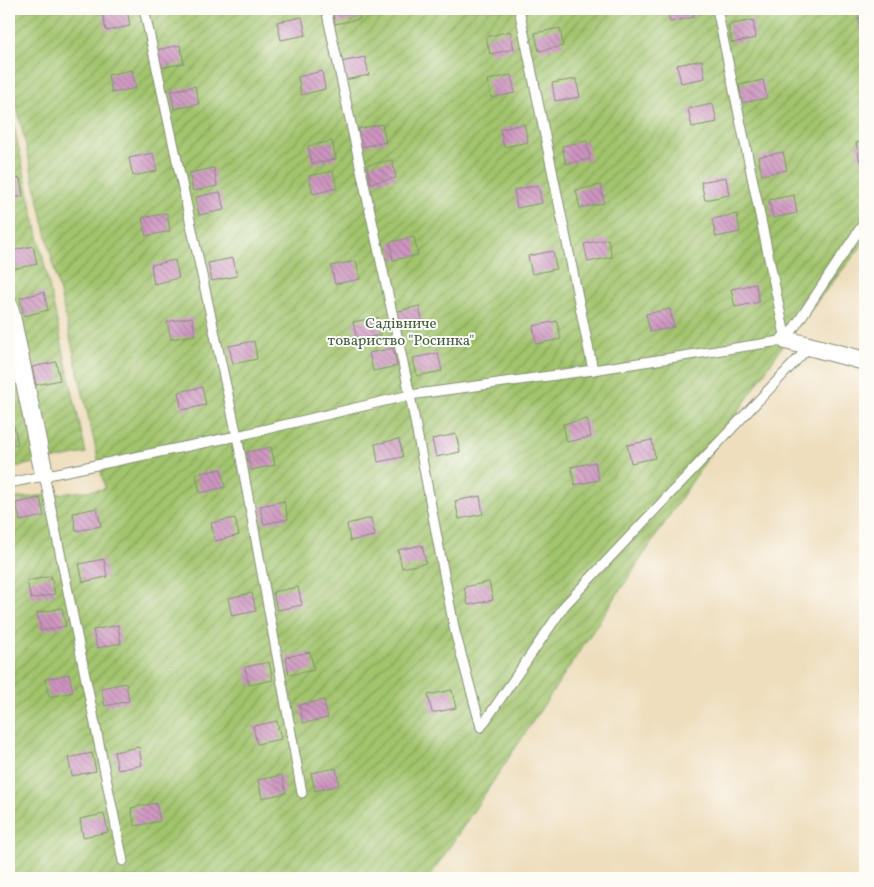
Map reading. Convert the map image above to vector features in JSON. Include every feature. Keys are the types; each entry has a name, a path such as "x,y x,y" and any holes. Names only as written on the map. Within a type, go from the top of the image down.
{"street":[{"path":"9,306 44,474"},
{"path":"786,340 865,361"}],"lane":[{"path":"144,9 237,436 302,793"},
{"path":"326,9 410,395 454,632 481,727 565,605 810,346"},
{"path":"518,9 593,370"},
{"path":"717,9 786,340"},
{"path":"9,482 237,436 410,395 593,370 786,340 865,221"},
{"path":"44,474 123,861"}],"green space":[{"name":"Садівниче товариство \"Росинка\"","path":"9,9 865,9 865,242 786,340 429,878 9,878 9,499 105,489 9,73"},
{"path":"9,104 86,453 9,468"}],"building":[{"path":"127,9 130,26 106,31 102,13"},
{"path":"332,9 357,9 360,19 335,24"},
{"path":"667,9 693,9 694,17 670,22"},
{"path":"865,16 865,35 862,36 858,18"},
{"path":"302,17 306,35 281,40 277,22"},
{"path":"753,20 756,38 732,43 728,25"},
{"path":"560,28 563,46 539,51 535,33"},
{"path":"510,31 514,49 490,54 486,37"},
{"path":"180,45 184,63 160,68 156,50"},
{"path":"365,57 369,75 345,80 341,62"},
{"path":"702,60 705,78 681,83 677,65"},
{"path":"132,70 136,88 112,93 108,75"},
{"path":"322,71 325,89 301,95 298,77"},
{"path":"511,75 515,93 491,98 487,80"},
{"path":"576,79 580,97 555,101 552,83"},
{"path":"763,80 767,98 742,103 739,85"},
{"path":"195,86 199,104 174,109 171,91"},
{"path":"713,104 717,122 692,127 688,109"},
{"path":"382,124 386,142 361,147 358,129"},
{"path":"524,124 528,142 504,147 500,129"},
{"path":"332,141 336,159 312,164 308,146"},
{"path":"587,141 590,159 566,164 562,146"},
{"path":"865,141 865,160 860,161 856,143"},
{"path":"783,152 787,170 762,175 758,157"},
{"path":"153,153 157,171 133,176 129,158"},
{"path":"392,160 396,178 371,183 367,165"},
{"path":"214,168 217,186 193,191 189,173"},
{"path":"333,171 337,188 313,194 309,176"},
{"path":"726,177 729,195 705,200 701,182"},
{"path":"20,178 23,196 9,199 9,180"},
{"path":"538,185 542,203 517,208 514,190"},
{"path":"601,185 604,203 580,208 576,190"},
{"path":"220,192 224,210 199,215 196,197"},
{"path":"794,195 797,213 773,218 769,200"},
{"path":"167,213 170,231 146,236 142,218"},
{"path":"737,214 740,232 716,237 712,219"},
{"path":"414,237 418,255 393,260 390,242"},
{"path":"608,239 612,257 588,262 584,244"},
{"path":"33,246 37,264 12,269 9,251"},
{"path":"553,251 556,269 532,274 528,256"},
{"path":"233,258 237,276 212,281 208,263"},
{"path":"175,260 179,278 154,284 151,265"},
{"path":"356,261 360,279 335,284 331,266"},
{"path":"756,284 759,302 735,307 731,289"},
{"path":"44,292 48,310 24,316 20,298"},
{"path":"419,306 423,324 399,330 395,312"},
{"path":"670,309 674,327 650,332 646,314"},
{"path":"192,317 195,335 171,339 167,322"},
{"path":"378,317 381,335 357,340 353,322"},
{"path":"557,321 561,339 536,344 533,326"},
{"path":"254,341 257,359 233,364 229,346"},
{"path":"393,348 397,366 373,371 369,353"},
{"path":"438,353 442,371 417,376 413,358"},
{"path":"56,362 60,380 36,385 32,367"},
{"path":"202,387 206,405 182,410 178,392"},
{"path":"587,419 591,437 567,442 563,424"},
{"path":"14,426 18,444 9,445 9,427"},
{"path":"456,434 460,452 436,457 432,439"},
{"path":"399,439 403,457 378,462 375,444"},
{"path":"652,440 655,458 631,463 627,445"},
{"path":"271,447 275,465 251,470 247,452"},
{"path":"595,462 599,480 575,485 571,467"},
{"path":"221,469 225,487 200,493 196,474"},
{"path":"480,496 483,514 459,519 455,501"},
{"path":"40,498 44,516 20,521 16,503"},
{"path":"284,501 288,519 264,524 260,506"},
{"path":"97,508 101,526 76,531 73,513"},
{"path":"235,518 239,535 215,541 211,523"},
{"path":"371,518 375,536 350,541 347,524"},
{"path":"422,545 426,563 402,568 398,550"},
{"path":"104,559 107,577 83,582 79,564"},
{"path":"51,576 55,594 31,599 27,581"},
{"path":"489,582 493,600 468,605 464,587"},
{"path":"298,587 302,605 277,610 273,592"},
{"path":"252,593 256,611 232,616 228,598"},
{"path":"62,608 66,626 41,631 37,613"},
{"path":"118,625 121,643 97,648 93,630"},
{"path":"310,652 314,670 289,675 286,657"},
{"path":"269,662 273,680 249,685 245,667"},
{"path":"69,674 73,692 49,697 45,679"},
{"path":"126,683 129,701 105,706 101,688"},
{"path":"452,690 456,708 432,713 428,695"},
{"path":"324,700 328,718 303,723 299,705"},
{"path":"277,721 281,739 257,744 253,726"},
{"path":"139,747 142,765 118,770 114,752"},
{"path":"92,753 96,771 72,776 68,758"},
{"path":"336,768 339,785 315,791 311,773"},
{"path":"282,775 286,793 262,798 258,780"},
{"path":"156,803 160,821 135,826 131,808"},
{"path":"104,814 108,832 83,837 80,819"}]}
